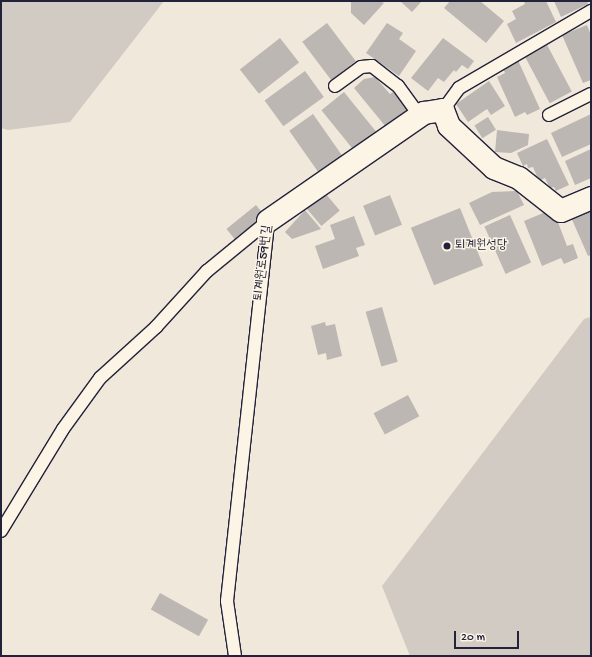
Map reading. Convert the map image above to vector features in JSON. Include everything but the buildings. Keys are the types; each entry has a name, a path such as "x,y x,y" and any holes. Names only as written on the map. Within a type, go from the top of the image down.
{"street":[{"name":"퇴계원로59번길","path":"268,221 424,113 444,110"},
{"path":"444,110 449,126 494,168 519,178 561,211 591,198"}],"lane":[{"path":"444,110 459,88 591,11"},
{"path":"335,86 361,67 372,66 398,86 420,116"},
{"path":"549,115 591,94"},
{"path":"1,531 63,429 100,378 156,327 206,271 268,221"},
{"name":"퇴계원로59번길","path":"235,656 227,601 268,221"}],"shaded area":[{"path":"1,1 164,1 70,122 8,130 1,128"},
{"path":"591,317 591,656 410,656 382,586 584,319"}],"place":[{"name":"퇴계원성당","path":"447,246"}]}
